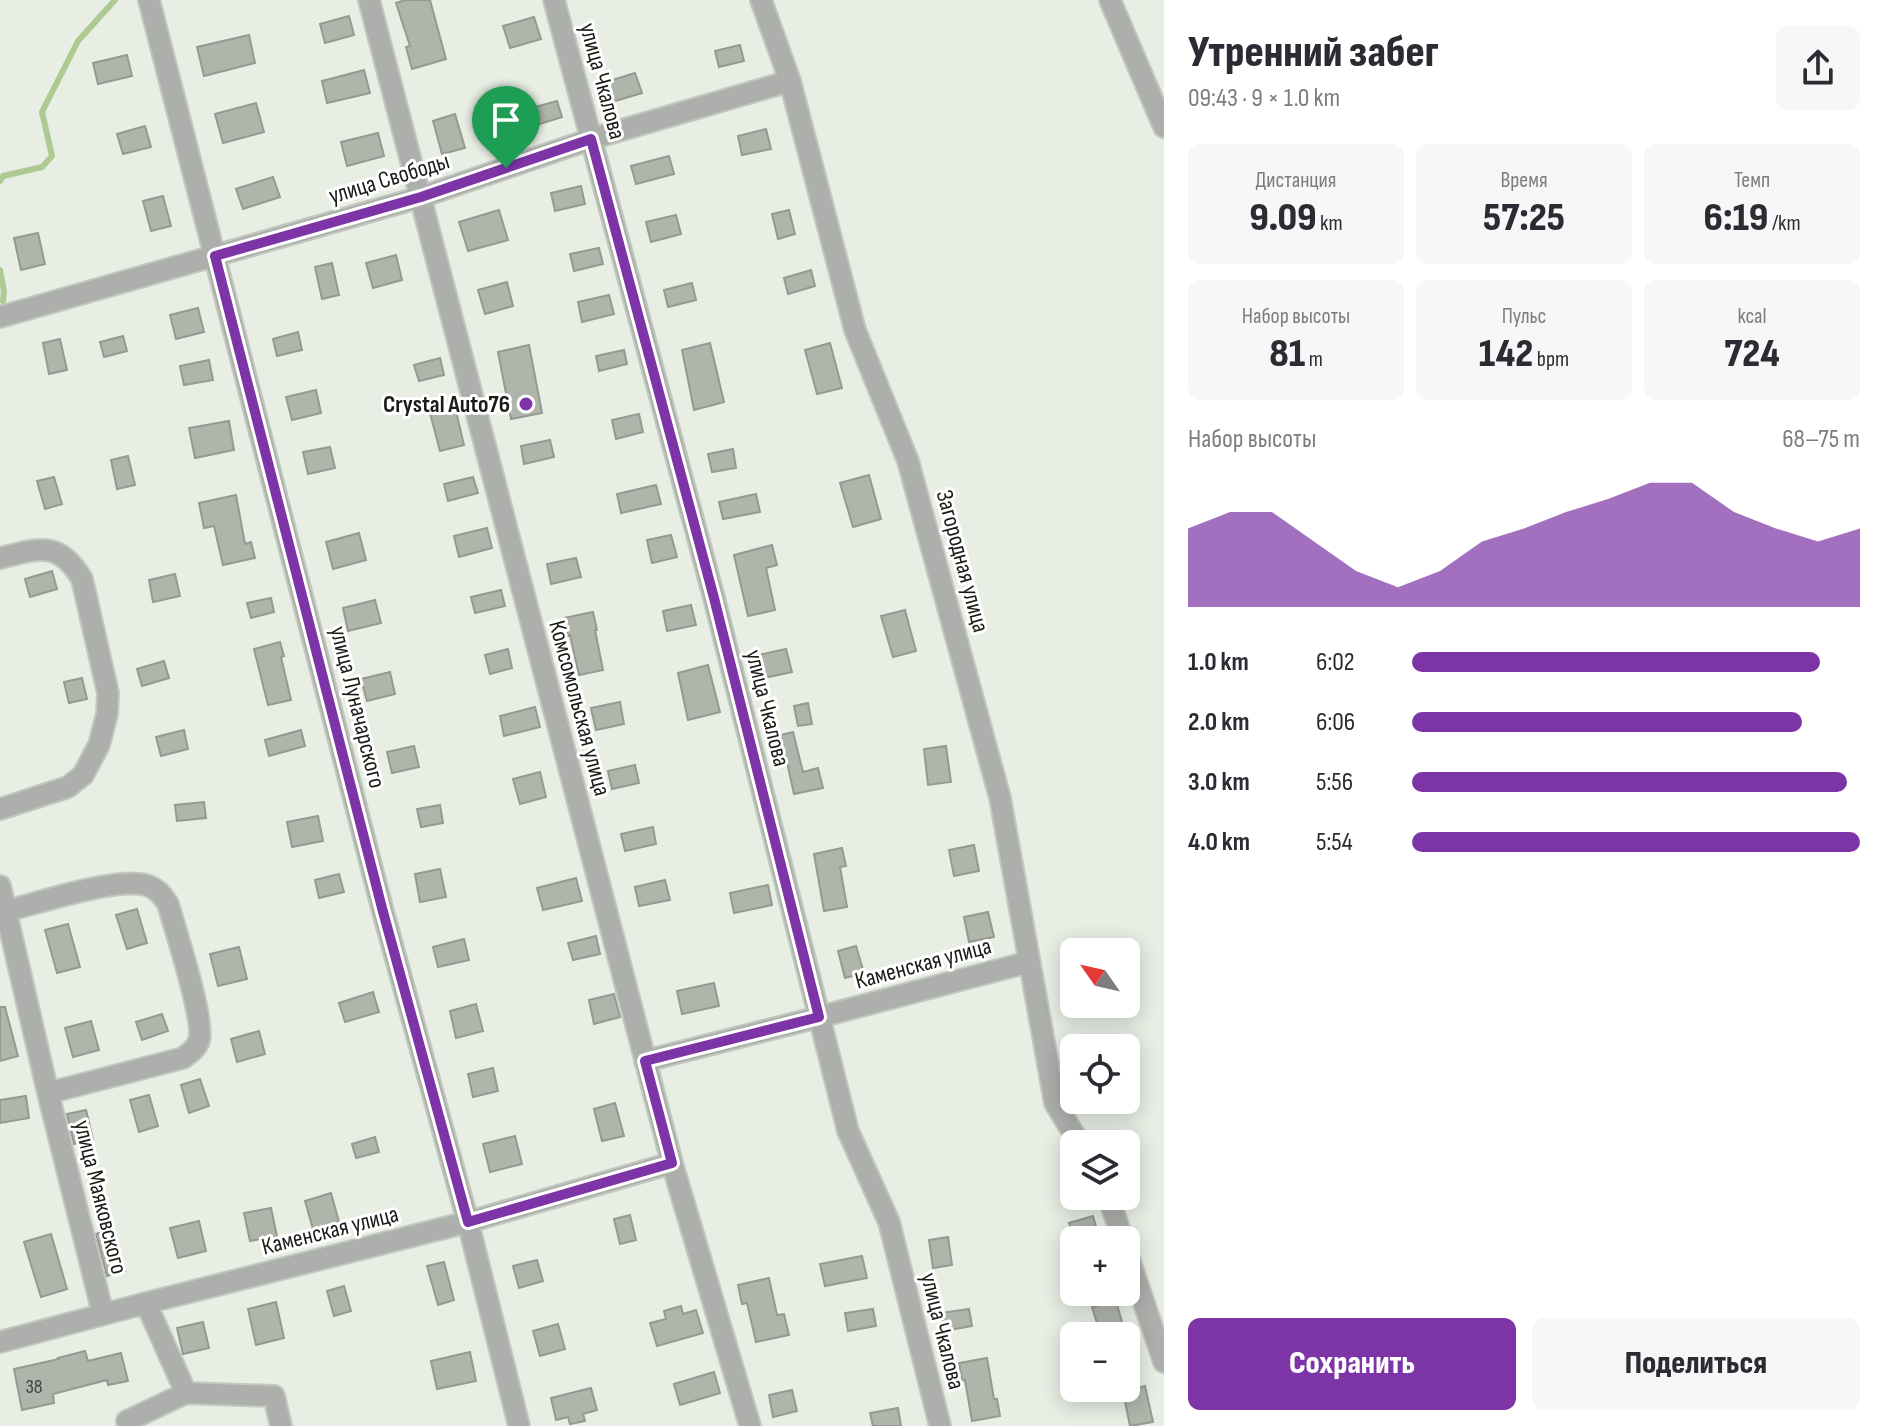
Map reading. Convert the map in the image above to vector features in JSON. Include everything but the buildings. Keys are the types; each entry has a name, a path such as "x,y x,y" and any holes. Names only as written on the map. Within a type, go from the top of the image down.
{"street":[{"name":"улица Луначарского","path":"149,0 382,908 468,1222 519,1426"},
{"name":"Комсомольская улица","path":"369,0 672,1163 750,1426"},
{"name":"улица Чкалова","path":"554,0 714,598 848,1131 889,1222 940,1426"},
{"name":"Загородная улица","path":"761,0 790,81 855,330 908,461 984,737 1000,798 1055,1103 1071,1130"},
{"path":"1110,0 1164,127"},
{"name":"улица Свободы","path":"0,317 421,197 591,139 790,81"},
{"path":"0,558 41,548 53,551 75,567 82,579 108,693 107,714 99,745 83,775 68,787 0,809"},
{"name":"улица Маяковского","path":"6,911 85,890 125,883 149,885 161,892 168,904 200,1020 199,1043 183,1058 48,1093"},
{"name":"улица Маяковского","path":"0,886 103,1314"},
{"name":"Каменская улица","path":"645,1061 1029,962"},
{"name":"Каменская улица","path":"0,1342 468,1222 672,1163"},
{"path":"1140,1291 1164,1362"},
{"path":"146,1303 186,1393"},
{"path":"128,1426 127,1421 186,1393 274,1396 281,1426"}],"waterway":[{"path":"0,181 3,176 42,167 52,156 42,112 78,41 115,0"},
{"path":"0,270 3,301"}],"place":[{"name":"Crystal Auto76","path":"526,404"}],"route":[{"path":"591,139 714,598 819,1017 645,1061 672,1163 468,1222 382,908 215,256 421,197 506,168 591,139"}]}
